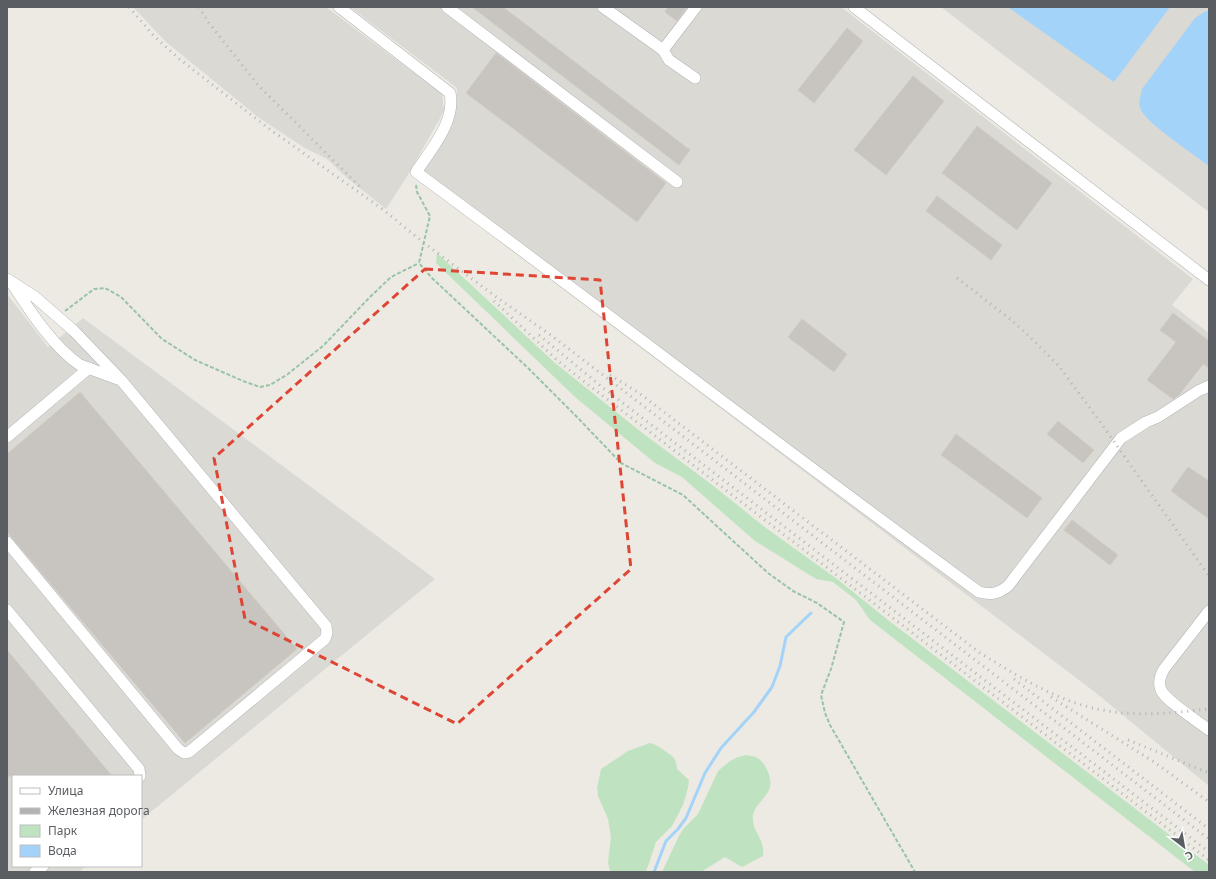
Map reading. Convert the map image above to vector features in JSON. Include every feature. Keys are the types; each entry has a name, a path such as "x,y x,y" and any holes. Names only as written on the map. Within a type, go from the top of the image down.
{"street":[{"path":"339,7 450,93 451,113 448,122 416,172 979,592 988,594 997,593 1008,586 1121,438 1146,422 1158,417 1198,391 1209,386"},
{"path":"447,7 677,182"},
{"path":"604,7 663,50 669,60 695,78"},
{"path":"663,50 696,7"},
{"path":"854,7 1209,280"},
{"path":"7,542 178,749 184,753 189,752 325,639 327,633 326,626 121,380 74,331 35,297 8,280"},
{"path":"8,280 26,306 58,345 75,361 121,380"},
{"path":"7,437 89,368"},
{"path":"7,610 139,769 140,775"},
{"path":"1209,611 1164,670 1160,676 1160,683 1162,691 1170,700 1209,730"}],"path":[{"path":"416,172 416,192 430,216 419,263"},
{"path":"57,317 94,289 105,288 121,297 162,339 195,360 260,387 270,385 288,374 323,346 368,298 391,277 419,263"},
{"path":"419,263 432,278 577,416 621,463 683,495 768,573 793,591 817,603 844,622 831,669 821,695 825,713 830,725 915,872"}],"highlighted area":[{"path":"425,269 600,280 631,569 457,724 245,619 214,458"}],"shaded area":[{"path":"133,7 326,7 442,94 444,111 411,170 386,209 345,176 327,159 303,147 258,117 166,42"},
{"path":"350,7 841,7 1193,279 1172,305 1209,333 1209,786 1096,693 413,175 455,114 457,88"},
{"path":"941,7 1209,7 1209,212"},
{"path":"7,294 48,347 83,318 435,579 142,819 142,775 12,775 12,867 85,867 79,872 7,872"}],"green space":[{"path":"437,253 555,363 645,435 711,484 766,528 837,579 888,620 1209,865 1209,872 1195,872 870,620 856,600 833,582 816,579 755,541 682,477 655,463 575,397 436,263"},
{"path":"650,743 658,746 672,756 676,762 677,769 689,780 683,805 672,826 656,842 646,872 610,872 608,862 611,837 608,819 598,796 597,788 601,769 628,751"},
{"path":"746,755 759,759 765,766 770,777 768,791 753,813 754,826 763,846 763,856 742,867 725,857 701,872 662,872 679,836 684,828 698,814 718,771 730,761"}],"water":[{"path":"1170,7 1114,82 1009,8"},
{"path":"1206,11 1209,11 1209,166 1150,121 1140,108 1139,103 1142,89 1195,18"}],"building":[{"path":"472,7 503,7 690,150 679,165"},
{"path":"668,7 687,7 677,21 665,12"},
{"path":"847,28 863,41 814,103 798,90"},
{"path":"496,53 666,183 637,222 466,93"},
{"path":"913,76 944,101 886,175 854,150"},
{"path":"977,126 1052,183 1017,230 942,173"},
{"path":"937,196 1002,245 991,260 926,211"},
{"path":"1173,313 1209,341 1209,368 1203,364 1179,395 1173,399 1147,380 1176,342 1160,330"},
{"path":"802,319 847,354 834,372 788,337"},
{"path":"80,392 297,649 185,743 7,532 7,454"},
{"path":"1058,421 1094,450 1083,463 1047,434"},
{"path":"956,434 1042,498 1027,518 941,455"},
{"path":"1188,467 1209,481 1209,519 1171,491"},
{"path":"1072,520 1118,555 1110,565 1064,530"},
{"path":"7,650 111,775 7,776"}],"waterway":[{"path":"654,872 666,841 686,818 705,773 721,748 754,712 772,687 780,666 786,637 811,613"}],"railway":[{"path":"129,7 153,35 177,57 268,128 381,208 424,243 552,336 1209,839"},
{"path":"199,7 209,23 258,85 360,187"},
{"path":"957,278 1010,319 1058,365 1209,576"},
{"path":"494,301 557,360 582,380 1209,860"},
{"path":"539,335 602,387 1209,852"},
{"path":"610,375 639,393 980,653 1024,679 1054,695 1102,710 1155,714 1209,709"},
{"path":"1014,679 1209,829"},
{"path":"1051,697 1154,762 1209,802"},
{"path":"1128,740 1209,773"}]}
